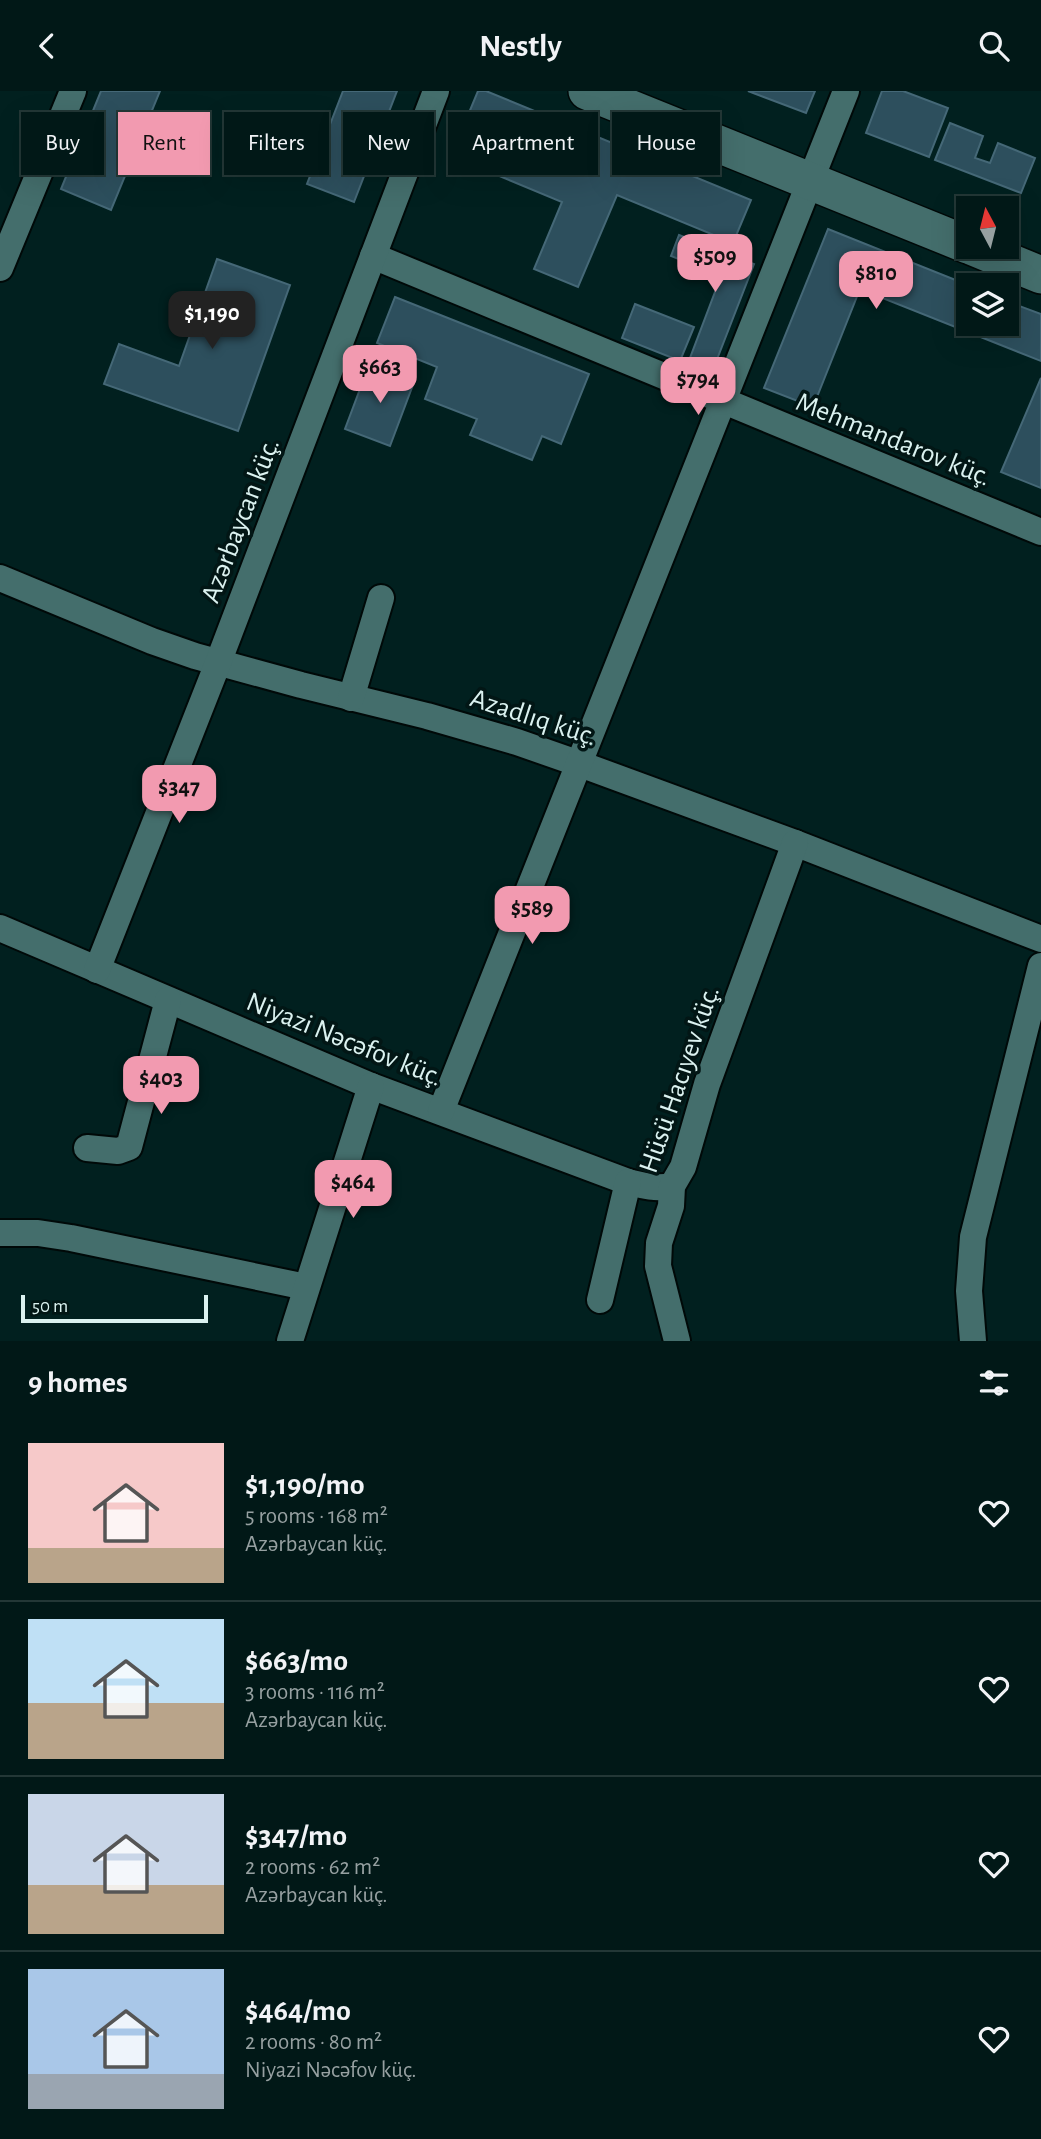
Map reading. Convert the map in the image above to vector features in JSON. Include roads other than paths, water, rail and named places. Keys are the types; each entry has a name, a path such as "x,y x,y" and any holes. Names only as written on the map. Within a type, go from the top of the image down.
{"street":[{"path":"0,268 73,91"},
{"name":"Azərbaycan küç.","path":"97,969 218,663 436,91"},
{"path":"587,91 956,240"},
{"path":"441,1111 846,91"},
{"name":"Mehmandarov küç.","path":"373,256 1041,533"},
{"path":"1002,259 1041,275"},
{"name":"Azadlıq küç.","path":"0,579 152,641 218,663 481,731 580,764 795,843 1041,939"},
{"path":"351,698 381,598"},
{"name":"Hüsü Hacıyev küç.","path":"677,1341 658,1266 659,1243 671,1206 672,1186 683,1167 707,1084 795,843"},
{"name":"Niyazi Nəcəfov küç.","path":"0,928 372,1086 628,1182 649,1187 672,1186"},
{"path":"973,1341 969,1291 977,1214 1041,966"},
{"path":"88,1147 118,1151 129,1147 168,1000"},
{"path":"290,1341 372,1086"},
{"path":"600,1300 628,1182"},
{"path":"0,1233 38,1233 71,1238 306,1287"}]}
